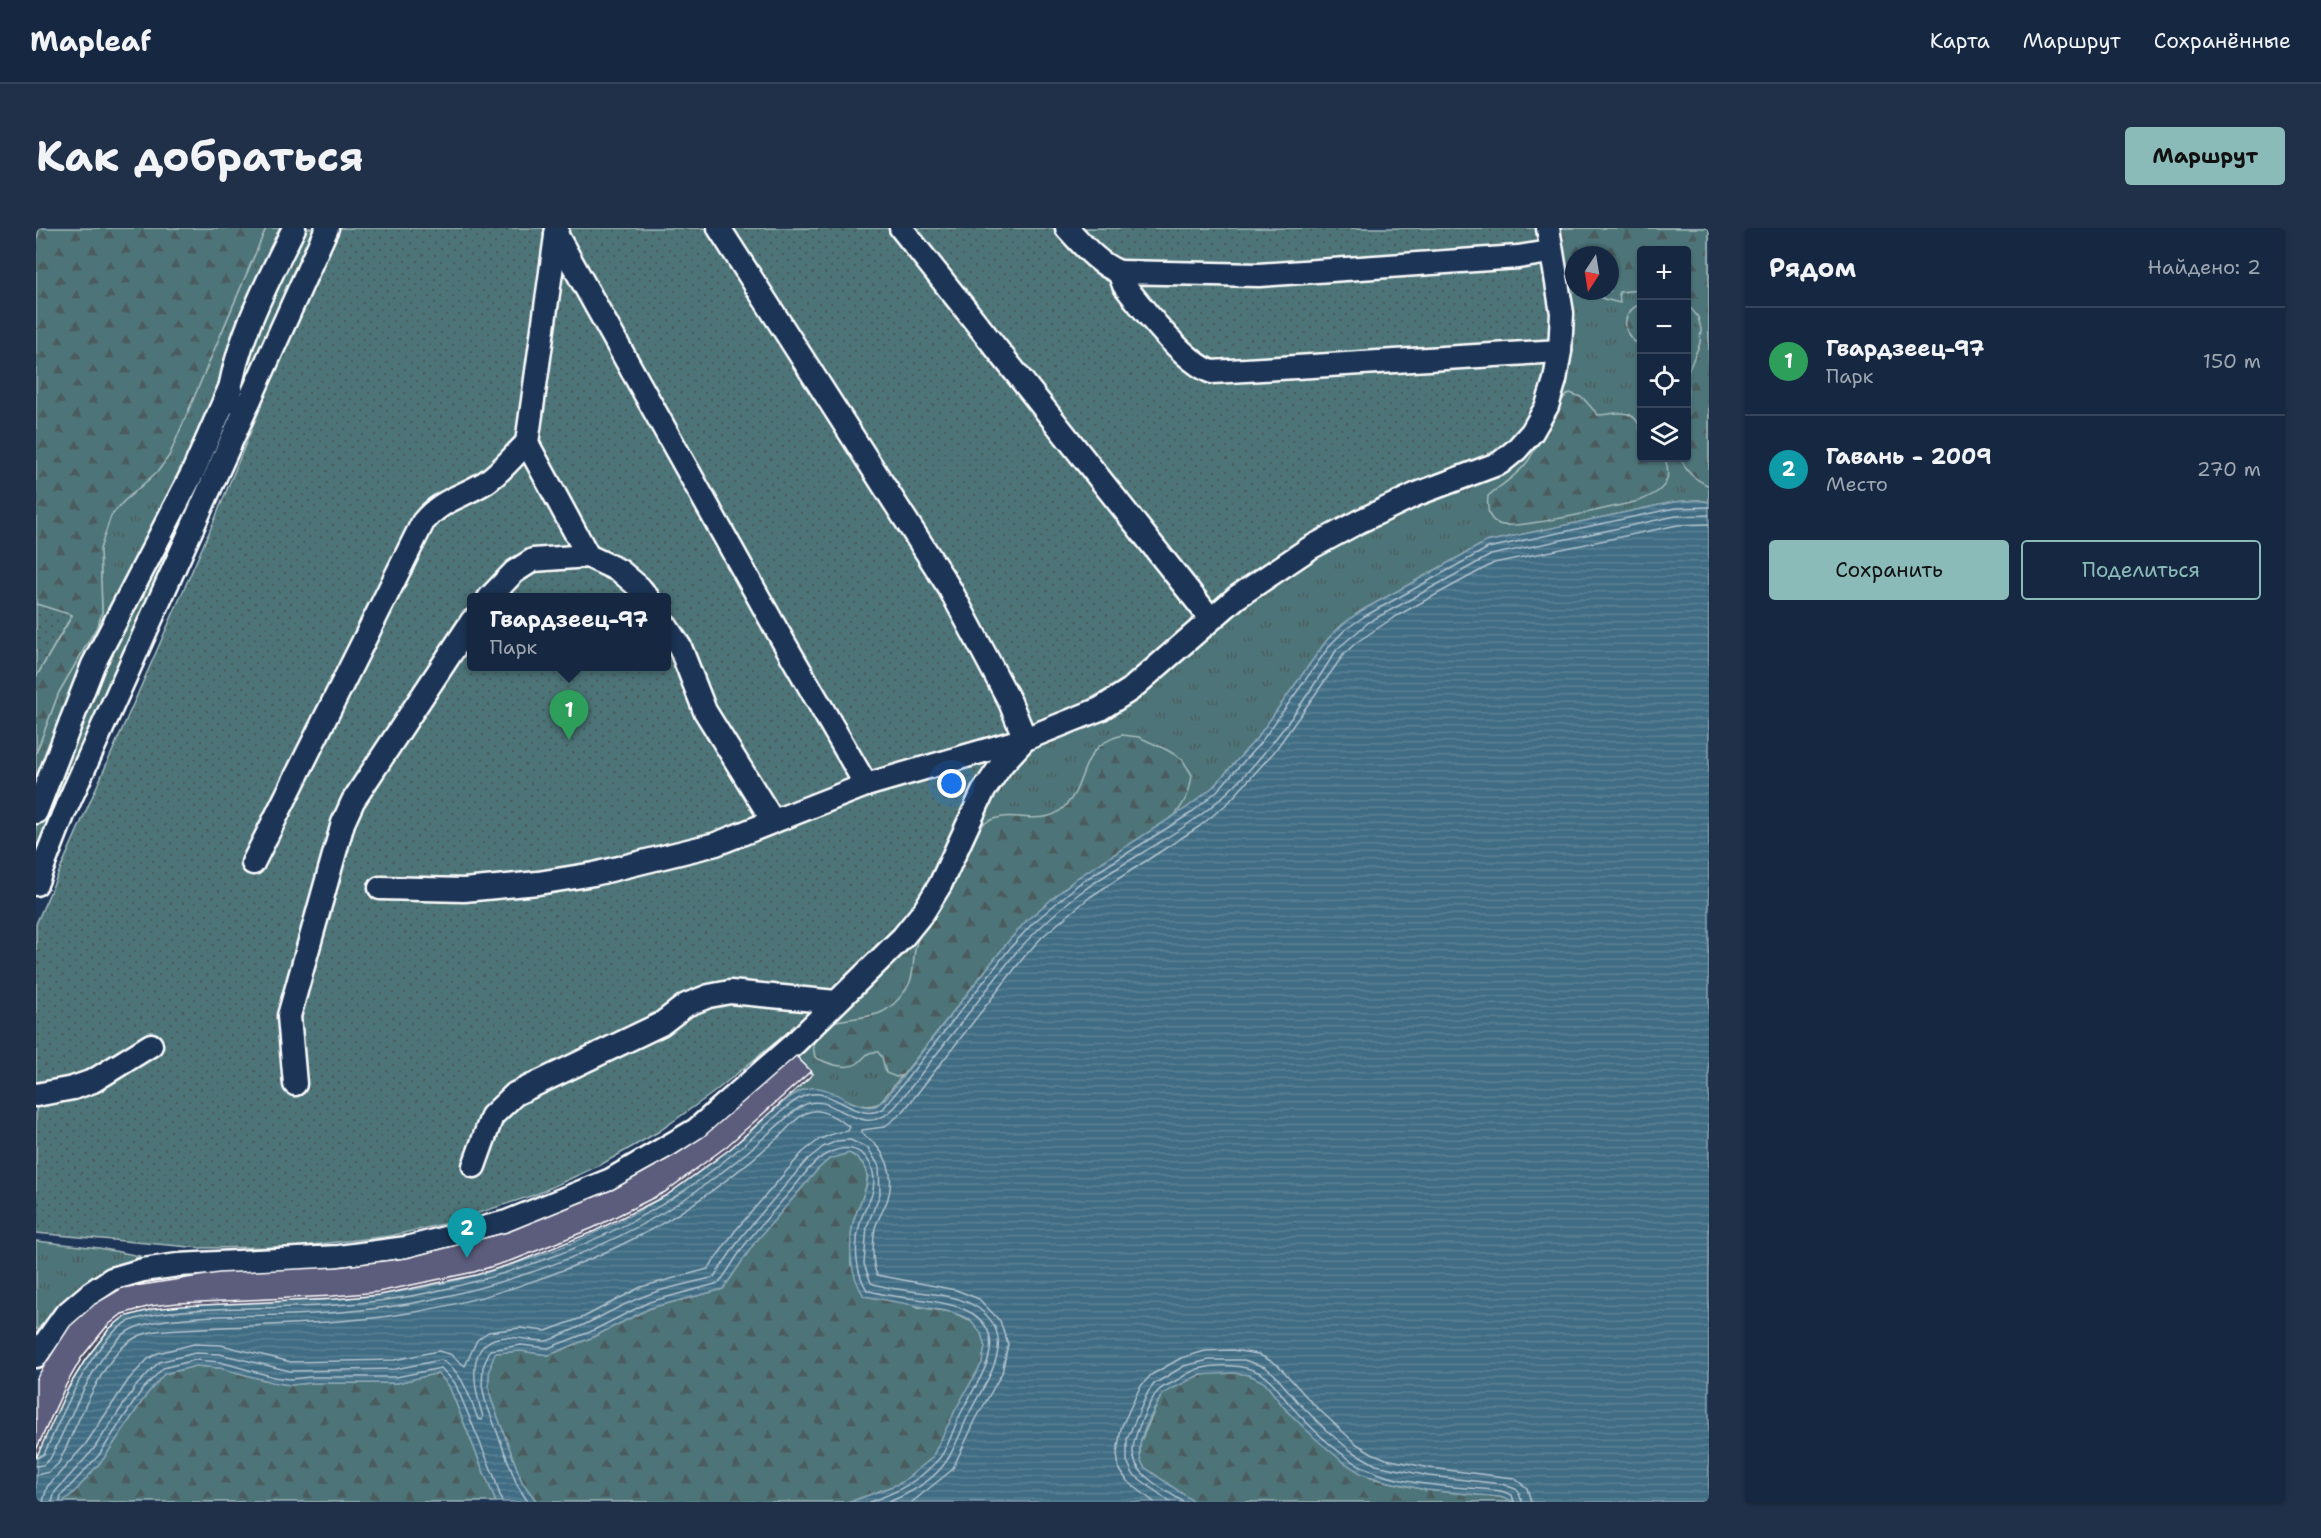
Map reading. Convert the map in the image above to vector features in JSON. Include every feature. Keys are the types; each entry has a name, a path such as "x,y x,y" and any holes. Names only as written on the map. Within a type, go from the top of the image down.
{"street":[{"path":"36,812 93,665 193,472 230,388 253,313 294,228"},
{"path":"36,884 63,815 327,228"},
{"path":"719,228 950,589 1010,702 1024,739"},
{"path":"901,228 1211,619"},
{"path":"1067,228 1092,254 1109,268 1119,272 1259,275 1518,257 1550,252"},
{"path":"380,888 464,890 538,883 594,874 716,844 866,785 1024,739 1100,709 1130,690 1237,597 1310,548 1417,494 1500,463 1516,450 1532,432 1547,406 1555,380 1560,351 1562,313 1550,252 1548,228"},
{"path":"556,231 769,617 866,785"},
{"path":"556,231 526,443 588,556"},
{"path":"1119,272 1124,285 1187,355 1202,368 1212,372 1560,351"},
{"path":"221,464 230,388"},
{"path":"253,863 423,522 433,509 485,482 526,443"},
{"path":"493,593 513,572 533,560 588,556 620,571 644,593"},
{"path":"295,1084 289,1016 343,824 353,801 467,627"},
{"path":"671,634 680,648 705,711 773,821"},
{"path":"36,1356 65,1315 112,1279 143,1270 178,1265 339,1257 407,1248 507,1222 611,1180 696,1130 745,1089 903,937 924,911 940,885 983,792 1002,764 1024,739"},
{"path":"36,845 63,815"},
{"path":"474,1166 482,1138 492,1116 515,1094 661,1024 686,1005 709,996 730,992 836,1002"},
{"path":"36,1095 74,1088 93,1081 151,1045"}],"green space":[{"path":"39,228 266,228 169,456 158,471 123,502 111,516 100,549 102,612 98,625 59,692 36,753 36,677 72,616 36,604 36,244"},
{"path":"266,228 317,228 36,872 36,753 59,692 98,625 102,612 100,549 104,532 111,516 123,502 158,471 169,456"},
{"path":"334,228 1538,228 1553,291 1554,349 1536,412 1498,461 1337,526 1121,682 1026,733 922,904 802,1021 713,1093 658,1132 602,1164 537,1194 448,1223 390,1236 294,1247 201,1248 36,1233 36,924 214,521"},
{"path":"1546,228 1709,228 1709,502 1698,500 1674,502 1486,542 1361,611 1327,640 1257,738 1213,787 1007,943 880,1103 871,1106 861,1105 832,1093 811,1089 799,1092 784,1101 813,1074 796,1057 986,795 1031,746 1092,719"},
{"path":"1560,228 1709,228 1709,486 1692,475 1683,462 1691,462 1691,365 1700,343 1701,329 1698,317 1691,309 1691,246 1637,246 1637,290 1619,292 1619,246 1565,246 1565,262"},
{"path":"1637,306 1637,343 1630,336 1626,324 1626,318"},
{"path":"1570,393 1583,398 1598,415 1618,413 1633,417 1637,421 1637,462 1666,462 1668,475 1666,481 1659,491 1639,501 1525,524 1509,525 1495,522 1489,512 1488,496 1528,461 1564,398"},
{"path":"36,604 72,615 36,677"},
{"path":"1122,735 1139,737 1182,759 1192,775 1186,797 1174,816 1077,878 1027,920 903,1075 896,1077 886,1073 882,1057 878,1052 869,1053 858,1063 848,1066 830,1064 815,1057 813,1042 817,1032 825,1025 882,1012 905,991 912,977 917,942 951,888 970,843 979,829 993,819 1003,817 1034,818 1053,815 1071,799 1090,758 1097,749 1107,741"},
{"path":"849,1153 859,1160 867,1176 864,1195 852,1228 851,1265 917,1307 951,1312 970,1320 981,1333 985,1347 982,1363 932,1458 901,1483 850,1502 537,1502 522,1482 491,1399 489,1376 495,1353 521,1351 549,1355 593,1337 650,1308 723,1289 753,1245 818,1169 829,1159"},
{"path":"36,1241 99,1248 140,1256 85,1289 36,1330"},
{"path":"196,1366 220,1368 290,1385 397,1383 438,1373 449,1386 496,1502 63,1502 104,1458 147,1394 164,1374"},
{"path":"1209,1373 1242,1373 1258,1378 1265,1383 1287,1411 1342,1461 1371,1478 1426,1490 1500,1497 1515,1502 1194,1502 1144,1467 1140,1459 1140,1443 1164,1393 1189,1379"}],"water":[{"path":"1698,500 1709,502 1709,1502 1515,1502 1500,1497 1426,1490 1381,1480 1362,1474 1342,1461 1287,1411 1265,1383 1250,1375 1233,1373 1199,1375 1164,1393 1143,1432 1140,1450 1144,1467 1194,1502 850,1502 901,1483 932,1458 982,1363 985,1347 981,1333 970,1319 951,1312 864,1296 853,1270 851,1242 853,1223 864,1195 868,1176 860,1160 849,1153 829,1159 818,1169 753,1245 723,1289 650,1308 593,1337 549,1355 521,1351 495,1353 489,1376 491,1399 522,1482 537,1502 496,1502 449,1386 438,1373 397,1383 290,1385 220,1368 196,1366 164,1374 147,1394 104,1458 63,1502 36,1502 37,1456 42,1444 90,1350 111,1326 123,1318 138,1312 181,1305 326,1300 378,1295 465,1278 570,1244 637,1212 706,1167 744,1138 785,1101 803,1090 822,1089 857,1104 867,1107 876,1106 886,1098 1027,920 1077,878 1188,807 1213,787 1257,738 1327,640 1342,625 1361,611 1486,542 1674,502"}],"building":[{"path":"796,1056 811,1071 727,1146 665,1192 593,1228 516,1259 474,1272 378,1292 178,1303 151,1306 122,1314 107,1326 82,1357 66,1385 36,1450 36,1380 39,1374 70,1326 95,1304 122,1288 219,1273 338,1267 407,1258 508,1232 614,1189 675,1155 703,1137"}],"place":[{"name":"Гвардзеец-97","path":"569,740"},
{"name":"Гавань - 2009","path":"467,1258"}]}
